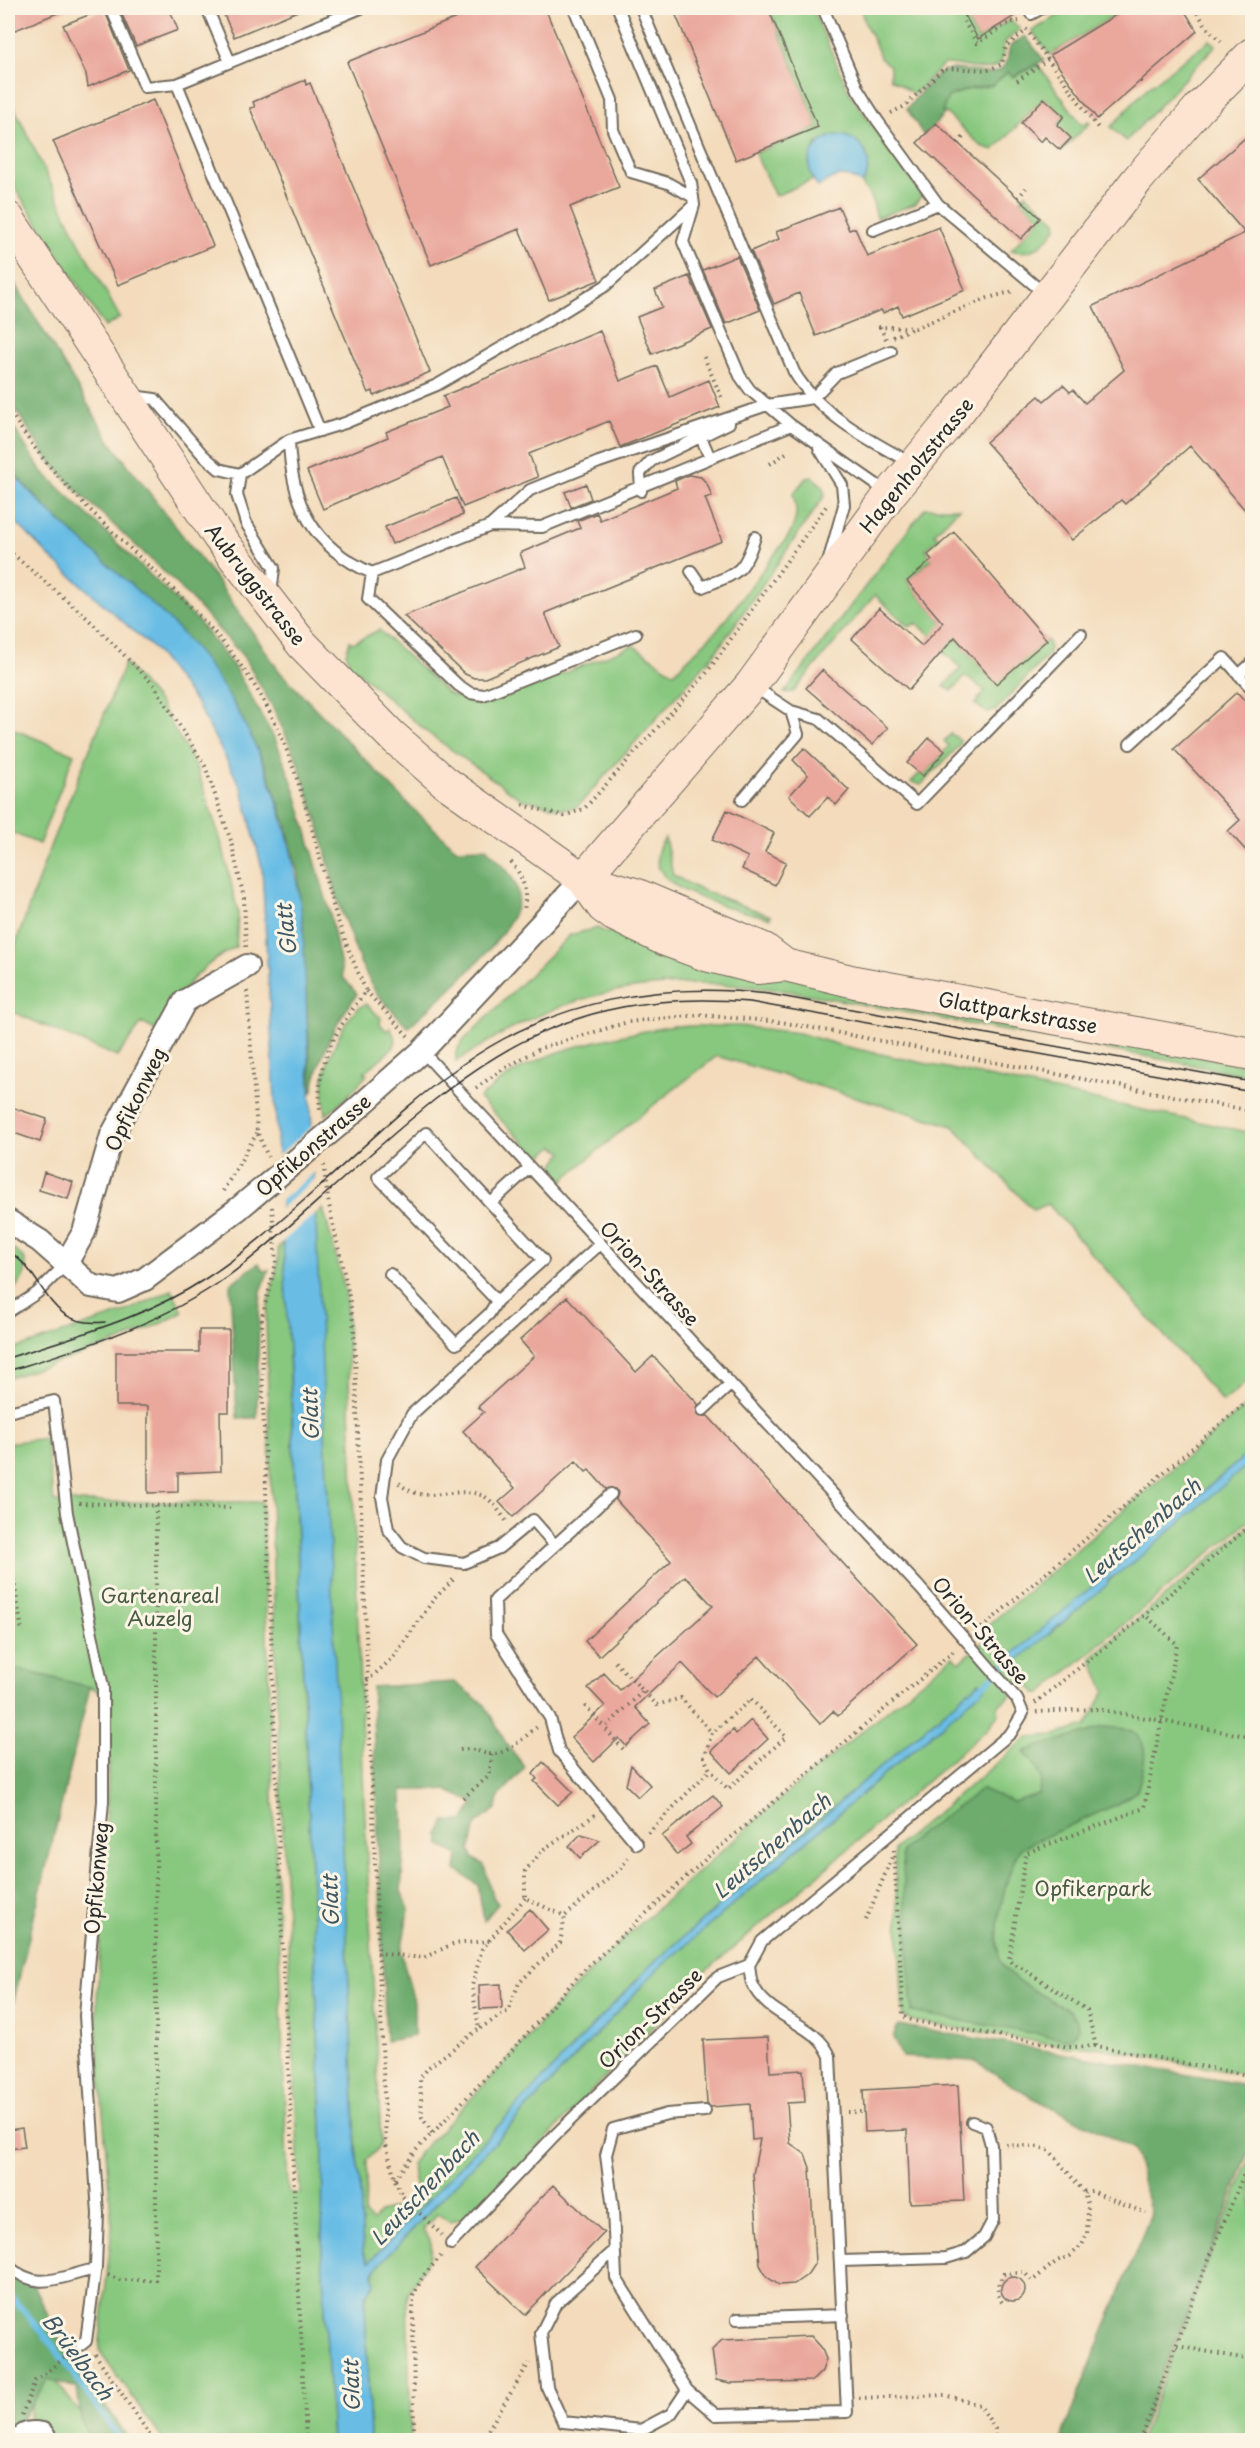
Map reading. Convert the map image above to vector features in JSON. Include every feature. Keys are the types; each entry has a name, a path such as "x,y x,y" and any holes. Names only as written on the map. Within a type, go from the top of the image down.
{"street":[{"name":"Hagenholzstrasse","path":"583,879 751,685 890,494 1048,296 1144,171 1198,108 1238,49"},
{"name":"Aubruggstrasse","path":"8,218 218,537 270,606 335,680 390,734 445,782 583,879"},
{"name":"Glattparkstrasse","path":"583,879 635,894 764,950 785,965 855,982 1252,1054"},
{"name":"Opfikonstrasse","path":"8,1221 40,1241 83,1281 99,1290 128,1289 145,1279 229,1202 422,1051 583,879"},
{"name":"Opfikonweg","path":"65,1265 84,1232 112,1135 185,1001 247,966"},
{"path":"22,2438 33,2432 42,2434 46,2440"}],"lane":[{"path":"111,8 145,87 177,84 361,8"},
{"path":"207,8 230,62"},
{"path":"574,8 612,100 613,130 631,172 668,183 693,201"},
{"path":"618,8 691,183 693,201 683,242 733,365 750,390 791,425 890,494"},
{"path":"641,8 794,372 813,398 873,442 914,465"},
{"path":"823,8 858,90 938,204 1048,296"},
{"path":"1031,14 1042,8"},
{"path":"177,84 320,430"},
{"path":"270,606 274,568 246,523 237,495 240,474 289,440 437,385 553,318 605,286 693,201"},
{"path":"873,230 938,204"},
{"path":"289,440 290,461 298,496 309,522 324,542 347,562 372,573 490,526 530,490 599,462 767,405 813,398 837,373 891,351"},
{"path":"123,395 155,399 203,455 219,469 240,474"},
{"path":"641,488 640,473 651,461 767,405"},
{"path":"490,526 542,527 791,425"},
{"path":"701,437 710,458"},
{"path":"818,445 842,485 844,505 820,588"},
{"path":"691,571 702,587 738,573 747,562 754,537"},
{"path":"372,573 368,599 458,686 470,693 483,695 636,634"},
{"path":"751,685 791,711 819,719 917,804 1081,634"},
{"path":"1130,744 1224,658 1252,689"},
{"path":"1239,675 1252,663"},
{"path":"742,800 798,734 791,711"},
{"name":"Orion-Strasse","path":"422,1051 599,1245 920,1588 1017,1699 1023,1713 1011,1733 762,1941 749,1965 718,1977 553,2137 452,2244"},
{"path":"390,1274 456,1344 489,1314 497,1301 543,1260 426,1133 378,1177 497,1301"},
{"path":"491,1203 529,1168"},
{"path":"554,1544 533,1520 499,1548 464,1563 423,1558 402,1547 388,1529 382,1497 387,1460 412,1414 599,1245"},
{"path":"8,1312 37,1293 65,1265"},
{"path":"703,1410 730,1385"},
{"name":"Opfikonweg","path":"8,1412 54,1401 66,1503 104,1687 103,1802 85,2016 98,2214 96,2269 84,2343"},
{"path":"611,1494 495,1600 496,1634 550,1718 559,1751 637,1844"},
{"path":"705,2111 667,2114 613,2128 606,2155 613,2210 616,2278 687,2390 716,2415 847,2412 830,2056 825,2044 768,2005 752,1984 749,1965"},
{"path":"841,2261 946,2258 966,2252 984,2237 993,2220 991,2145 986,2127 972,2122"},
{"path":"614,2251 556,2303 541,2333 547,2387 563,2422 641,2430 671,2414 687,2390"},
{"path":"8,2266 33,2282 50,2282 66,2275 96,2269"},
{"path":"737,2319 843,2315"}],"path":[{"path":"1194,8 1209,30 1238,49"},
{"path":"1031,14 1020,21 1077,96 1098,128"},
{"path":"966,17 963,20 977,44 1011,22"},
{"path":"877,120 905,106 944,68 988,70 1002,64 1006,46 1027,30"},
{"path":"1017,81 1048,59"},
{"path":"958,143 964,136"},
{"path":"1018,198 1026,188"},
{"path":"900,334 988,298 1014,291"},
{"path":"891,351 880,327 915,328"},
{"path":"705,357 723,401"},
{"path":"8,408 28,443 61,483 186,600 249,677 273,718 296,771 331,900 366,991 422,1051"},
{"path":"770,464 786,453"},
{"path":"564,816 584,809 705,675 827,505"},
{"path":"8,550 84,615 154,685 204,766 231,841 244,898 247,1012 257,1132 268,1156"},
{"path":"524,883 526,895 524,908"},
{"path":"331,1123 320,1083 335,1031 366,991"},
{"path":"464,1098 500,1071 541,1048 628,1022 699,1015 781,1022 1252,1112"},
{"path":"229,1202 257,1132"},
{"path":"324,1158 327,1203 349,1286 354,1330 386,2144 395,2180 402,2196 439,2232"},
{"path":"276,1263 262,1317 263,1402 280,1892 306,2440"},
{"path":"395,2180 416,2150 507,2056 581,1973 758,1814 968,1645 1252,1397"},
{"path":"386,1469 403,1486 418,1494 440,1496 460,1492 483,1495 494,1505"},
{"path":"66,1503 230,1508"},
{"path":"96,2269 120,2280 156,2280 156,1505"},
{"path":"1023,1713 1145,1615 1252,1524"},
{"path":"8,1544 21,1630"},
{"path":"367,1681 393,1658 413,1626 434,1599 455,1578 464,1563"},
{"path":"1096,2046 1087,2010 1009,1960 1026,1853 1144,1808 1177,1644 1145,1615"},
{"path":"615,1662 657,1706 681,1698 712,1733"},
{"path":"605,1728 643,1691"},
{"path":"751,1699 786,1737 728,1789 710,1770 704,1757 712,1733 751,1699"},
{"path":"585,1706 623,1749"},
{"path":"1023,1713 1096,1709 1252,1737"},
{"path":"460,1750 474,1748 492,1754 508,1749 550,1718"},
{"path":"463,1798 489,1776 492,1754"},
{"path":"432,2133 422,2117 420,2078 429,2067 479,2029 508,2012 519,1983 560,1943 565,1916 621,1868 637,1844 710,1770"},
{"path":"479,2029 472,1986 482,1949 525,1898 525,1871 544,1849 605,1808"},
{"path":"866,1920 894,1850 903,2016 914,2021 1069,2047 1096,2046 1252,2076"},
{"path":"525,1898 565,1916"},
{"path":"377,1953 423,1958 453,1944 489,1941"},
{"path":"991,2145 1024,2145 1050,2151 1084,2192 1088,2205 1087,2234 1082,2245 1070,2256 1057,2261 1032,2281 1024,2272 1004,2274 998,2284 997,2292 1002,2302"},
{"path":"1141,2440 1202,2276 1252,2154"},
{"path":"1084,2192 1092,2191 1146,2212"},
{"path":"414,2440 413,2296 423,2276 452,2244"},
{"path":"482,2440 542,2342"},
{"path":"22,2438 19,2423 35,2380 84,2343 153,2440"},
{"path":"1177,2346 1252,2360"},
{"path":"847,2398 945,2396 980,2405 995,2429 996,2440"}],"green space":[{"path":"769,8 812,8 850,94 922,195 915,204 877,218 872,199 862,184 865,179 865,150 857,141 817,143 809,161 812,180 775,196 755,153 818,127"},
{"path":"862,8 961,8 978,39 1010,20 1020,29 1004,43 1002,60 996,66 982,69 944,64 914,94 890,78 890,66 880,58 864,19"},
{"path":"1071,8 1127,8 1050,55 1032,31"},
{"path":"1025,36 1044,60 1013,77 1008,72 993,85 966,90 948,97 942,112 945,113 924,136 907,109 930,81 947,70 989,73 997,71 1007,60 1010,46"},
{"path":"1210,40 1216,45 1126,141 1111,127 1147,88"},
{"path":"1038,65 1082,125 1088,121 1090,123 1061,151 1070,138 1057,125 1064,116 1044,98 994,150 981,146 946,113 942,113 947,97 966,90 993,85 1008,71 1014,77"},
{"path":"8,94 79,242 120,318 105,327 8,177"},
{"path":"1026,194 1056,221 1057,227 1038,247 1019,252 1011,250 1040,218 1020,200"},
{"path":"8,272 111,443 213,575 280,672 412,808 456,849 486,848 513,880 518,893 516,908 507,926 475,965 408,1027 376,993 360,962 339,905 319,826 295,755 271,704 243,656 177,584 71,485 45,455 8,398"},
{"path":"8,419 41,470 197,620 234,667 276,741 295,790 330,913 343,977 357,994 341,1017 329,1041 312,1093 298,874 286,824 265,764 232,701 179,630 51,513 8,467"},
{"path":"812,477 822,485 825,495 716,652 577,807 563,808 522,800 428,733 350,665 346,653 350,641 353,643 379,630 449,694 477,705 493,702 633,645 674,673 720,627 790,534 796,514 793,494 806,478"},
{"path":"925,508 959,508 934,534 939,538 926,549 932,559 907,581 995,683 1047,640 1050,647 1048,655 995,711 986,712 975,704 985,691 965,676 952,691 944,686 961,668 929,639 932,636 916,623 909,627 875,595 793,692 784,693"},
{"path":"125,663 160,704 197,769 223,848 238,913 236,947 200,972 181,993 155,1030 142,1023 117,1057 8,1010 8,966 51,844"},
{"path":"8,727 74,754 39,844 8,831"},
{"path":"951,734 960,740 960,745 921,785 911,782 920,773 923,776 949,746 944,741"},
{"path":"665,838 673,875 696,888 771,916 770,918 713,903 673,884 661,871 657,856"},
{"path":"597,928 608,933 614,929 1252,1067 1252,1076 795,992 746,986 701,984 658,985 618,991 579,1001 539,1015 456,1062 456,1052 462,1042 570,935"},
{"path":"366,1004 381,1018 380,1024 387,1031 390,1028 396,1039 394,1047 364,1073 367,1075 326,1115 323,1081 330,1058 345,1024 359,1008"},
{"path":"674,1026 738,1026 799,1033 843,1046 1252,1133 1252,1378 1223,1402 1048,1204 1033,1210 953,1126 717,1056 628,1125 561,1182 549,1171 563,1153 554,1146 539,1158 479,1098 513,1073 551,1055 612,1037"},
{"name":"Gartenareal Auzelg","path":"323,1208 346,1293 364,1799 381,2144 367,2160 365,2215 372,2222 380,2212 399,2207 404,2211 417,2196 411,2164 420,2152 525,2042 544,2018 622,1940 787,1793 953,1656 960,1662 986,1640 980,1632 1252,1401 1252,1450 1006,1661 1022,1655 1056,1629 1123,1568 1252,1461 1252,1518 1041,1693 1036,1693 1026,1682 998,1706 999,1714 985,1731 701,1976 472,2217 450,2221 437,2214 423,2229 429,2239 430,2256 410,2289 407,2299 411,2440 370,2440 365,2302 376,2268 657,1970 985,1688 979,1682 650,1966 369,2262 363,2253 356,2149 315,1231 285,1260 323,2149 322,2254 332,2440 163,2440 99,2350 112,2227 96,2022 112,1699 90,1687 8,1667 8,1443 45,1438 54,1502 262,1502 288,2192 300,2194 277,1709 266,1320 277,1266 278,1247"},
{"path":"8,1245 24,1258 26,1269 19,1283 8,1294"},
{"path":"259,1263 263,1271 269,1270 261,1291 259,1315 257,1418 237,1418 230,1284"},
{"path":"172,1290 183,1312 119,1341 8,1378 8,1351 123,1313"},
{"name":"Opfikerpark","path":"1252,1524 1252,2076 1096,2047 1069,2047 914,2021 903,2016 894,1849 1028,1737 1055,1735 1086,1726 1105,1691 1091,1658"},
{"path":"8,1667 90,1687 13,2003 8,2006"},
{"path":"454,1682 485,1705 506,1743 525,1767 498,1798 496,1809 476,1824 470,1851 473,1858 484,1865 492,1895 498,1904 484,1921 478,1885 456,1870 458,1855 441,1846 439,1833 445,1821 464,1821 474,1803 446,1790 402,1790 404,1851 401,1891 409,1909 401,1952 414,2002 414,2036 386,2041 372,1687"},
{"path":"1102,1727 1131,1731 1142,1743 1144,1759 1137,1791 1117,1804 1021,1848 1009,1873 998,1929 1001,1961 1007,1971 1029,1988 1070,2011 1077,2020 1078,2030 1071,2040 912,2012 902,1851 917,1836 982,1789 1013,1802 1038,1794 1041,1776 1024,1752"},
{"path":"898,2025 1252,2086 1252,2144 1137,2440 1062,2440 1064,2430 1151,2214 1134,2149 1024,2093 976,2061 902,2057 893,2037"},
{"path":"1252,2154 1252,2440 1141,2440 1202,2276"},
{"path":"8,2266 30,2277 61,2343 130,2440 90,2440 81,2419 77,2388 48,2379 8,2440"},
{"path":"51,2375 101,2440 28,2440 29,2420 34,2399"}],"water":[{"path":"836,135 853,139 865,151 868,167 862,184 850,177 839,176 818,187 813,179 809,163 814,149 827,138"},
{"name":"Glatt","path":"8,467 44,506 162,613 192,645 219,680 241,717 276,797 297,882 303,925 356,2149 363,2253 369,2262 650,1966 979,1682 985,1688 657,1970 376,2268 373,2272 375,2283 366,2295 365,2302 370,2440 332,2440 322,2254 323,2149 290,1367 262,868 242,789 197,704 155,650 51,558 8,514"},
{"path":"1252,1450 1252,1461 1132,1564 1108,1580 1108,1584 1011,1666 1006,1660"}],"pier":[{"path":"314,1125 316,1171 279,1202 277,1156"},
{"path":"316,1178 318,1211 281,1243 279,1210"}],"building":[{"path":"8,8 70,8 8,33"},
{"path":"119,8 169,8 178,30 136,46"},
{"path":"221,8 305,8 234,37"},
{"path":"481,8 545,8 619,187 570,207 599,280 549,300 519,229 431,265 347,62"},
{"path":"673,8 768,8 818,127 736,160"},
{"path":"961,8 1027,8 978,39"},
{"path":"1127,8 1183,8 1197,31 1097,119 1050,55"},
{"path":"104,9 129,70 88,87 86,74 63,25"},
{"path":"305,80 306,85 310,83 430,372 374,396 373,391 368,393 250,108 255,107 253,102"},
{"path":"1044,98 1064,116 1057,125 1071,138 1060,150 1045,137 1041,142 1021,123"},
{"path":"153,100 213,246 118,285 53,141"},
{"path":"936,123 1040,218 1021,239 917,143"},
{"path":"1252,132 1252,518 1190,446 1125,504 1121,500 1072,540 986,442 1039,396 1044,401 1063,385 1070,392 1073,390 1085,403 1124,370 1093,306 1245,233 1198,179"},
{"path":"839,207 849,230 855,228 867,256 939,227 965,290 902,316 898,306 883,313 881,310 816,336 799,293 774,304 751,251 779,239 776,232"},
{"path":"737,256 760,310 726,324 703,270"},
{"path":"689,276 712,329 652,354 637,317 662,307 655,290"},
{"path":"600,331 620,381 657,366 670,397 709,380 720,407 620,447 609,421 529,454 538,477 463,507 442,457 323,509 307,471 388,437 386,432 448,407 443,396"},
{"path":"689,475 701,477 707,484 712,496 705,498 722,541 545,613 559,647 485,678 474,678 465,674 404,616 525,567 520,553 580,528 577,521 597,513 600,520 677,488 675,481"},
{"path":"586,484 591,499 571,507 565,492"},
{"path":"456,498 463,515 392,544 385,527"},
{"path":"954,532 1047,640 996,684 955,637 909,690 852,639 879,608 922,646 943,623 907,581 932,560 928,555"},
{"path":"822,670 888,728 872,745 806,688"},
{"path":"1237,692 1252,709 1252,857 1228,831 1240,820 1174,749"},
{"path":"929,738 945,751 923,776 907,763"},
{"path":"804,748 849,790 836,805 828,797 810,816 789,796 808,775 793,760"},
{"path":"727,810 774,833 765,852 786,862 775,885 742,869 748,857 712,840"},
{"path":"8,1106 47,1119 40,1142 8,1131"},
{"path":"44,1172 73,1182 68,1199 39,1190"},
{"path":"567,1297 636,1372 653,1356 698,1404 697,1415 708,1416 917,1644 838,1716 833,1711 820,1724 759,1656 714,1697 682,1663 635,1707 650,1724 626,1746 619,1738 594,1762 571,1737 605,1706 588,1688 604,1673 620,1690 713,1606 685,1576 599,1656 585,1641 671,1561 616,1500 618,1493 616,1489 606,1489 589,1470 586,1472 576,1461 513,1517 499,1502 515,1488 463,1431 484,1412 478,1407 534,1356 520,1340"},
{"path":"199,1330 229,1330 229,1412 220,1412 221,1471 178,1473 178,1492 148,1493 148,1406 116,1406 116,1352 199,1352"},
{"path":"751,1720 768,1739 731,1773 711,1751 733,1730 736,1734"},
{"path":"543,1762 573,1792 558,1805 534,1781 537,1779 533,1774"},
{"path":"631,1765 650,1785 638,1797 626,1785"},
{"path":"713,1795 723,1807 686,1837 691,1844 677,1855 662,1836"},
{"path":"581,1834 600,1840 580,1858 569,1846"},
{"path":"530,1909 548,1930 525,1950 507,1930"},
{"path":"501,1984 502,2008 480,2009 479,1985"},
{"path":"768,2037 770,2072 803,2070 805,2102 787,2103 790,2143 805,2154 810,2168 815,2263 807,2275 794,2284 779,2285 767,2277 760,2265 753,2174 760,2139 752,2140 750,2104 711,2107 707,2104 703,2040"},
{"path":"958,2085 964,2201 910,2203 907,2130 865,2132 863,2090"},
{"path":"22,2128 25,2147 8,2149 8,2130"},
{"path":"553,2185 604,2233 525,2315 475,2267"},
{"path":"1013,2277 1018,2278 1024,2284 1024,2294 1018,2300 1013,2301 1008,2300 1002,2294 1001,2289 1002,2284 1008,2278"},
{"path":"811,2336 821,2347 826,2359 822,2371 812,2381 731,2383 716,2380 712,2350 722,2340"}],"waterway":[{"name":"Leutschenbach","path":"977,1691 1014,1658"},
{"name":"Brüelbach","path":"8,2293 48,2339 121,2440"}],"tram line":[{"path":"8,1358 109,1325 182,1293 221,1269 250,1246 408,1107 463,1064 498,1042 534,1024 571,1010 609,1000 688,990 769,994 1252,1082"},
{"path":"8,1371 121,1333 202,1294 263,1249 371,1153 465,1077 512,1047 562,1024 617,1008 679,1000 750,1002 1252,1092"},
{"path":"8,1251 21,1261 58,1309 70,1317 85,1322 105,1322"}]}
